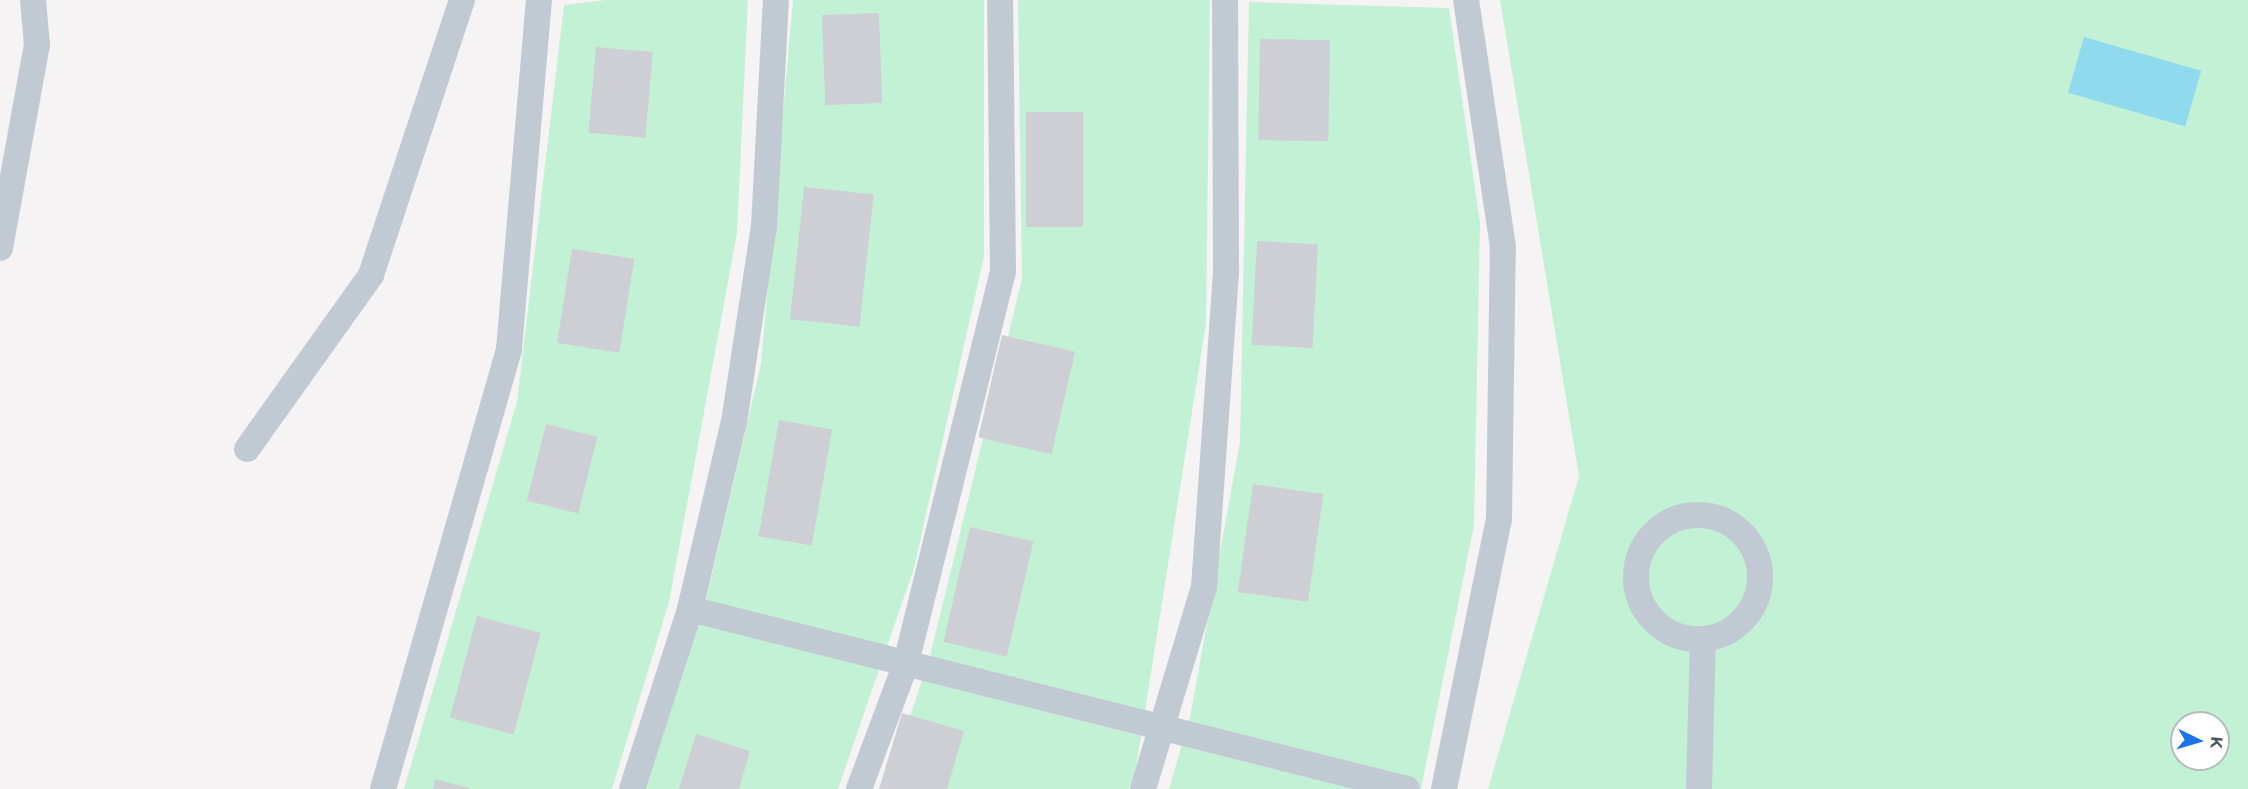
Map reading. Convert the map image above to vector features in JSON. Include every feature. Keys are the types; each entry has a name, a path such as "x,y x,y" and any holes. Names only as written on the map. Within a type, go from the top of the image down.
{"street":[{"path":"0,248 37,45 33,0"},
{"path":"247,449 371,275 462,0"},
{"path":"383,789 509,350 539,0"},
{"path":"632,789 690,609 734,422 764,227 776,0"},
{"path":"859,789 906,663 1003,272 1000,0"},
{"path":"1143,789 1204,587 1226,273 1225,0"},
{"path":"1444,789 1499,519 1503,247 1466,0"},
{"path":"1705,514 1725,520 1742,532 1754,549 1760,568 1760,589 1752,608 1740,624 1722,635 1703,640 1682,638 1663,630 1648,616 1638,598 1635,577 1638,556 1649,538 1665,523 1684,515 1705,514"},
{"path":"690,609 1407,789"},
{"path":"1699,789 1703,640"}],"green space":[{"path":"606,0 748,0 737,233 669,602 612,789 404,789 517,402 564,5"},
{"path":"793,0 984,0 984,256 914,568 838,789 645,789 707,596 761,364"},
{"path":"1018,0 1210,0 1206,323 1136,768 1129,789 886,789 930,656 1022,279"},
{"path":"1500,0 2248,0 2248,789 1488,789 1579,476"},
{"path":"1249,2 1449,8 1480,223 1474,525 1421,789 1169,789 1190,717 1240,442"}],"water":[{"path":"2084,37 2201,71 2185,126 2068,93"}],"building":[{"path":"879,13 882,103 825,105 822,15"},
{"path":"1260,39 1330,40 1328,141 1258,140"},
{"path":"596,47 653,52 645,138 589,133"},
{"path":"1026,112 1083,112 1083,227 1026,227"},
{"path":"804,187 874,194 860,327 790,319"},
{"path":"1257,241 1318,244 1312,348 1252,345"},
{"path":"572,249 634,259 619,353 557,343"},
{"path":"1002,335 1075,352 1051,454 978,437"},
{"path":"779,420 832,429 812,546 759,536"},
{"path":"546,424 597,437 578,513 527,501"},
{"path":"1253,484 1323,494 1308,602 1238,592"},
{"path":"970,527 1033,542 1007,657 943,642"},
{"path":"477,616 541,633 514,735 450,717"},
{"path":"902,713 964,731 947,789 879,789"},
{"path":"696,734 750,751 739,789 679,789"},
{"path":"435,779 469,788 469,789 433,789"}]}
